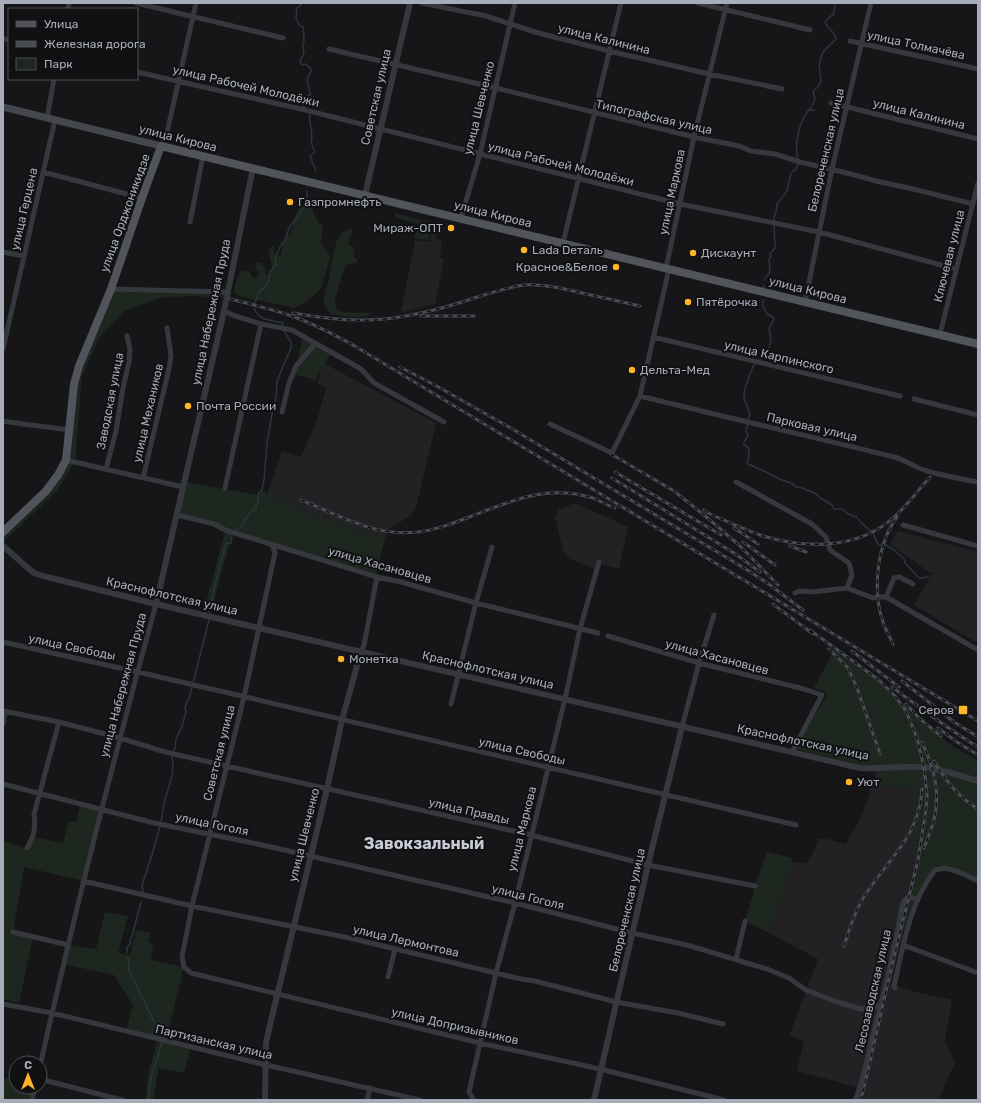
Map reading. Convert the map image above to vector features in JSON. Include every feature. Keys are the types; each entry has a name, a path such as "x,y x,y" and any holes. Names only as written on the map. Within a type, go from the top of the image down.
{"main road":[{"name":"улица Кирова","path":"3,108 978,344"},
{"name":"улица Орджоникидзе","path":"3,532 46,492 66,460 74,384 79,366 111,289 161,146"}],"street":[{"path":"136,3 283,38"},
{"path":"161,146 166,136 196,3"},
{"name":"Советская улица","path":"365,195 410,3"},
{"name":"улица Калинина","path":"422,3 486,16 535,32 609,51 782,89"},
{"name":"улица Шевченко","path":"461,218 480,154 515,3"},
{"path":"564,243 621,3"},
{"path":"698,3 726,6 810,30"},
{"name":"Белореченская улица","path":"805,302 832,170 871,3"},
{"name":"улица Маркова","path":"550,424 612,453 640,396 694,137 726,6"},
{"name":"улица Толмачёва","path":"850,41 978,69"},
{"name":"Типографская улица","path":"329,49 496,88 694,137 739,146 751,151 775,154 832,170 973,204"},
{"name":"улица Рабочей Молодёжи","path":"138,72 301,109 680,204 819,232 956,269"},
{"path":"47,118 54,80"},
{"name":"улица Калинина","path":"831,102 978,139"},
{"name":"улица Герцена","path":"3,349 4,337 55,120"},
{"path":"190,222 203,156"},
{"name":"улица Набережная Пруда","path":"42,1055 101,809 156,604 224,311 253,168"},
{"path":"43,172 142,198"},
{"name":"Ключевая улица","path":"940,334 976,197 978,183"},
{"path":"3,252 24,256"},
{"name":"улица Орджоникидзе","path":"111,289 227,292"},
{"path":"224,311 261,324 292,330 361,369 374,383 444,422"},
{"path":"225,488 261,324"},
{"name":"улица Механиков","path":"143,478 169,369 171,355 167,328"},
{"name":"Заводская улица","path":"106,469 116,431 123,388 130,362 130,349 127,336"},
{"name":"улица Карпинского","path":"653,337 900,396"},
{"path":"282,412 289,383 296,366 316,344"},
{"name":"Парковая улица","path":"640,396 818,438 900,459 913,466 928,471 978,482"},
{"path":"914,399 978,415"},
{"path":"3,421 70,430"},
{"path":"66,460 183,487"},
{"path":"736,482 812,524 826,537 830,550 849,563 852,575 847,588"},
{"name":"улица Хасановцев","path":"176,515 214,524 225,530 377,577 598,633"},
{"path":"903,525 978,546"},
{"name":"Советская улица","path":"184,967 182,957 192,906 244,697 275,553 272,545"},
{"name":"Краснофлотская улица","path":"3,546 34,573 156,604 860,768 876,769 923,767 978,781"},
{"path":"451,704 476,603 492,547"},
{"name":"улица Маркова","path":"474,1100 469,1092 496,973 515,903 565,699 580,629 599,562"},
{"path":"886,597 894,578 899,576 913,584"},
{"name":"улица Шевченко","path":"265,1100 266,1043 269,1028 327,789 342,720 364,645 377,577"},
{"path":"795,593 800,591 812,592 847,588 873,598 886,597 978,650"},
{"path":"682,726 698,664 714,615"},
{"name":"улица Хасановцев","path":"608,636 698,664 804,689 822,695 792,752"},
{"name":"улица Свободы","path":"3,642 796,825"},
{"path":"3,724 4,711 59,722 120,738"},
{"path":"27,848 33,837 35,824 34,814 59,722"},
{"name":"Белореченская улица","path":"594,1100 648,865 682,726"},
{"name":"улица Правды","path":"120,738 169,753 531,836 648,865 755,886"},
{"name":"улица Гоголя","path":"3,784 159,823 258,844 515,903 632,933 687,945 767,969 789,978 806,990 834,1001 860,1009 881,1005"},
{"path":"895,988 894,986 908,926 918,899 929,878 936,870 945,868 978,880"},
{"name":"улица Лермонтова","path":"84,881 192,906 354,939 521,979 535,980 616,1002 678,1013 723,1024"},
{"name":"Лесозаводская улица","path":"855,1100 866,1069 868,1053 881,1005 904,901 908,897 918,899"},
{"path":"736,959 745,921"},
{"path":"13,932 68,945"},
{"path":"903,945 978,972"},
{"path":"388,977 395,949"},
{"name":"улица Допризывников","path":"184,967 191,973 480,1043 600,1069 724,1100"},
{"name":"Партизанская улица","path":"3,1004 52,1013 420,1100"},
{"path":"48,1081 122,1100"},
{"path":"367,1100 370,1088"}],"shaded area":[{"path":"433,223 438,224 435,238 442,241 440,258 444,259 435,304 401,312 415,240 430,242"},
{"path":"325,364 436,423 416,508 411,515 388,530 385,538 365,533 322,517 318,517 267,494 282,451 301,457 317,420 326,388 317,383"},
{"path":"575,503 628,527 619,569 601,564 599,571 570,559 564,553 555,518 558,510"},
{"path":"898,531 978,552 978,638 976,642 914,605 932,574 890,544"},
{"path":"872,784 914,790 908,836 919,858 860,1088 797,1071 804,1041 789,1036 818,959 769,933 793,862 806,863 812,855 819,839 827,839 846,844 862,815"},
{"path":"890,984 920,993 952,1000 945,1041 955,1063 938,1100 864,1100 864,1093"}],"green space":[{"path":"310,199 313,211 323,227 321,243 327,250 330,258 321,288 308,301 294,308 239,296 234,292 236,280 242,270 250,272 252,277 256,279 259,274 255,267 256,263 260,263 265,268 266,274 269,275 273,270 269,249 275,245 274,253 278,256 281,255 284,240 287,234 291,235 295,216 299,208 307,204"},
{"path":"395,213 432,223 429,240 416,239 414,237 418,224 395,217"},
{"path":"348,229 353,229 348,244 354,247 355,251 353,254 357,260 357,263 348,264 344,269 335,300 336,308 341,312 369,313 369,316 354,317 330,314 324,301 333,253 337,241 343,232"},
{"path":"111,289 227,292 226,298 192,296 160,298 125,311 99,338 82,376 75,462 57,491 3,542 3,532 26,511 66,460 72,396"},
{"path":"303,337 331,352 321,374 318,372 316,380 293,374"},
{"path":"186,482 257,495 264,491 267,494 318,517 322,517 365,533 385,538 376,575 178,515"},
{"path":"225,532 232,534 212,608 205,606"},
{"path":"835,648 879,682 904,704 919,721 954,747 978,761 978,880 944,866 935,867 918,894 906,923 891,984 886,983 902,907 908,897 919,858 908,836 914,790 874,784 877,767 861,765 794,749 827,695 826,692 814,688"},
{"path":"81,802 101,809 83,881 24,867 13,932 33,937 19,1003 3,999 3,840 27,849 33,837 63,843 69,821 76,822"},
{"path":"767,852 792,858 793,862 769,933 745,921"},
{"path":"105,912 128,916 118,953 130,955 136,930 150,933 148,942 153,944 151,960 184,967 166,1040 191,1047 184,1073 159,1068 153,1100 145,1100 149,1070 158,1039 126,1031 133,1005 114,975 63,964 68,945 96,949"},
{"path":"3,1078 8,1079 8,1095 33,1095 32,1100 3,1100"}],"waterway":[{"path":"301,3 301,5 297,8 296,18 299,25 303,27 304,32 304,53 300,62 302,65 306,64 312,70 307,80 311,94 304,98 301,102 305,108"},
{"path":"812,106 815,99 813,91 818,87 821,81 819,64 823,52 836,39 825,22 833,15 835,7 833,3"},
{"path":"798,160 798,132 803,119 811,107"},
{"path":"809,110 815,110"},
{"path":"309,112 312,137 311,142 315,152 310,156 316,171"},
{"path":"774,222 777,204 787,191 791,173 796,169 798,164"},
{"path":"255,303 259,291 268,283 270,272 276,264 275,259 290,226 307,204 307,191"},
{"path":"764,280 770,272 770,254 775,248 774,225"},
{"path":"763,285 765,289"},
{"path":"758,361 762,358 764,350 768,350 771,339 769,329 774,319 767,314 763,306 763,300"},
{"path":"254,308 262,318 283,323 283,325"},
{"path":"236,531 243,524 253,509 254,511 256,509 258,494 262,490 267,443 276,397 277,381 291,348 291,342 284,331"},
{"path":"748,421 750,414 744,398 744,392 755,363"},
{"path":"748,424 746,430 748,436 744,442 744,445 749,449 748,464 793,484 796,487 817,494 820,498 832,505 834,509 842,509 856,517 873,532 877,543 880,545 884,544 904,558 905,563 919,578 929,576"},
{"path":"210,607 226,544 231,543 232,536"},
{"path":"173,752 186,712 185,709 189,699 209,620"},
{"path":"161,822 164,803 172,776 172,755"},
{"path":"143,892 142,885 160,826"},
{"path":"127,953 127,947 131,942 130,940 141,902"},
{"path":"128,957 129,970 156,1026 164,1034 163,1036"},
{"path":"148,1100 151,1077 162,1043"}],"railway":[{"path":"293,313 343,320 393,318 428,312 500,290 524,285 542,285 560,288 640,306"},
{"path":"230,299 292,316 323,329 353,345 978,721"},
{"path":"421,316 474,316"},
{"path":"400,367 509,427 749,571 803,610"},
{"path":"611,454 674,491 739,545 778,585"},
{"path":"615,472 721,535"},
{"path":"704,510 747,530 777,540 794,543 830,544 863,536 879,528 893,518 930,477"},
{"path":"612,478 734,553 760,572"},
{"path":"301,500 357,524 401,533 438,528 502,504 546,493 577,494 593,498 615,508"},
{"path":"893,644 884,625 880,609 877,582 878,568 885,540 897,517"},
{"path":"734,528 758,544"},
{"path":"743,542 775,565"},
{"path":"790,546 806,552"},
{"path":"773,604 813,634"},
{"path":"810,630 879,680 895,696 906,711 917,738 924,767 927,795 918,860 860,1100"},
{"path":"829,649 848,668 857,688 880,754"},
{"path":"852,651 899,687"},
{"path":"902,681 954,722 978,737"},
{"path":"892,687 945,726 978,747"},
{"path":"906,704 920,719 941,736"},
{"path":"938,728 978,755"},
{"path":"922,742 933,772 936,792 933,824 924,848"},
{"path":"934,761 953,788 978,809"},
{"path":"844,946 863,898 910,832 920,805 922,789"}],"place":[{"name":"Газпромнефть","path":"290,202"},
{"name":"Мираж-ОПТ","path":"451,228"},
{"name":"Lada Dеталь","path":"524,250"},
{"name":"Дискаунт","path":"693,253"},
{"name":"Красное&Белое","path":"616,267"},
{"name":"Пятёрочка","path":"688,302"},
{"name":"Дельта-Мед","path":"632,370"},
{"name":"Почта России","path":"188,406"},
{"name":"Монетка","path":"341,659"},
{"name":"Серов","path":"963,710"},
{"name":"Уют","path":"849,782"}],"district":[{"name":"Завокзальный","path":"424,843"}]}
